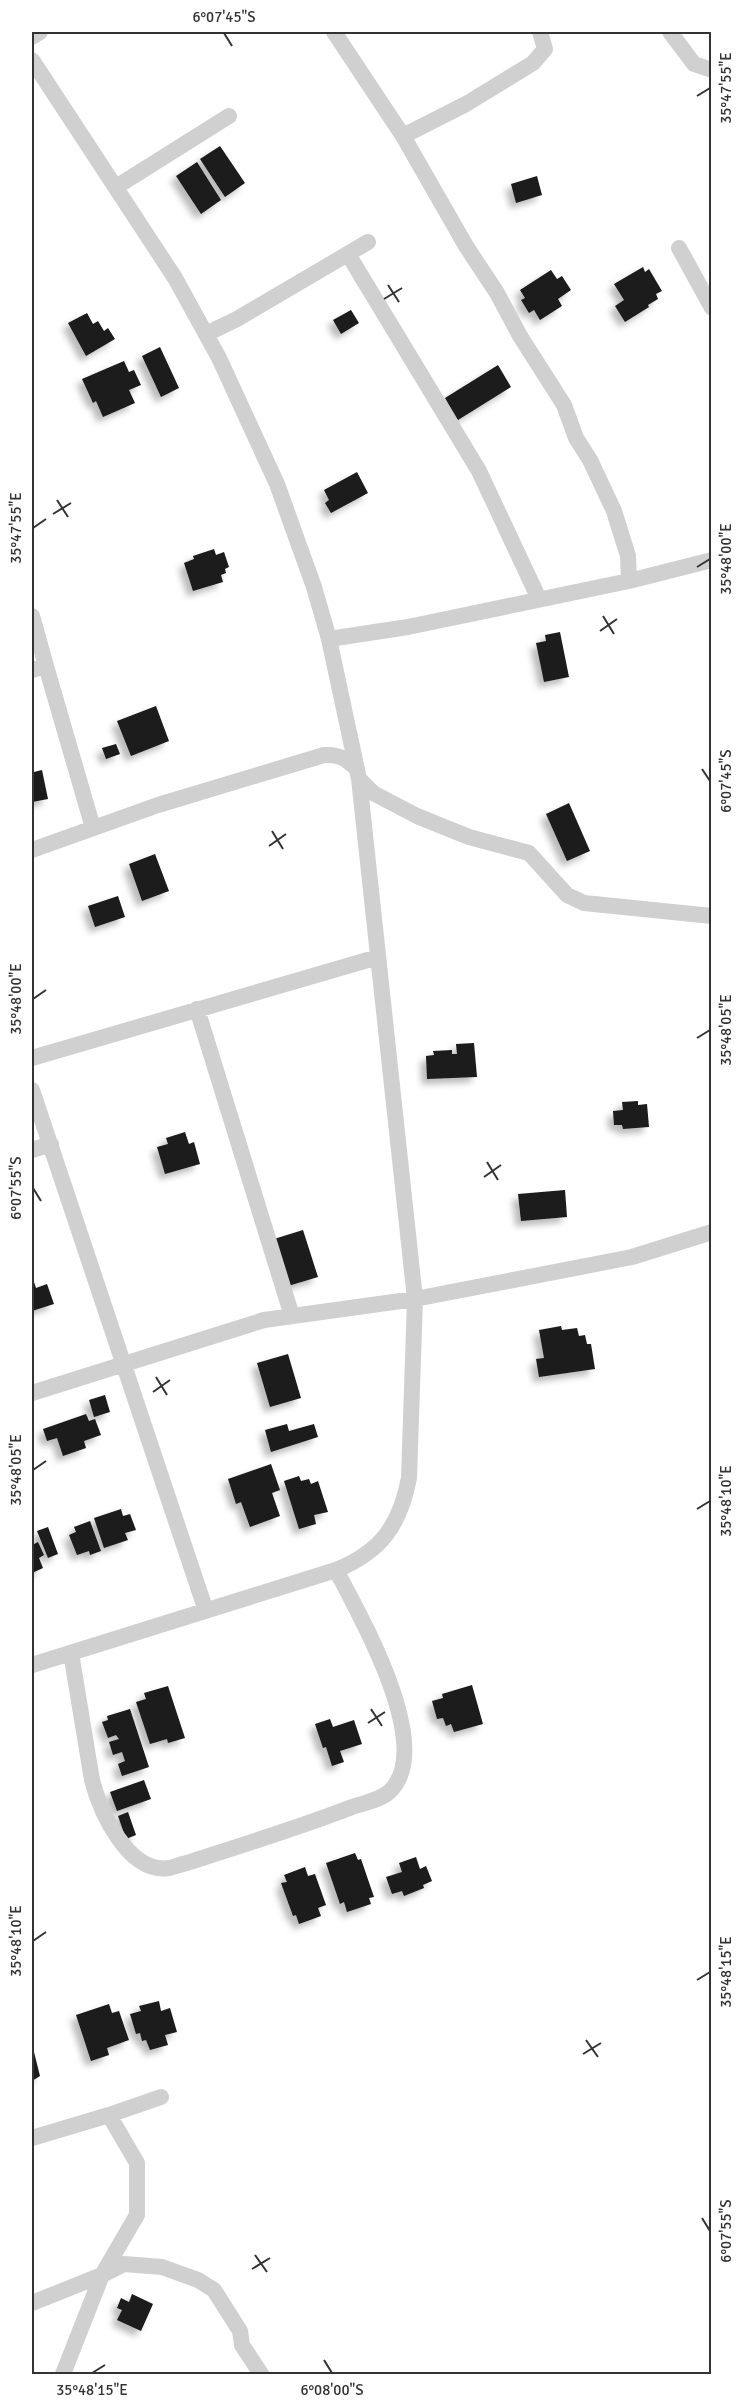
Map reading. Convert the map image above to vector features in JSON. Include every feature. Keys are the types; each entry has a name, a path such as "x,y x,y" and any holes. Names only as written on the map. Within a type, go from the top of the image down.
{"street":[{"path":"32,37 40,32"},
{"path":"334,32 403,136 461,237 564,405 576,438 590,460 614,511 628,556 629,581"},
{"path":"403,136 466,104 533,63 545,49 540,32"},
{"path":"670,32 694,64 711,70"},
{"path":"32,60 175,278 219,358 277,484 314,587 329,639 358,774 415,1299 411,1457 406,1496 388,1534 374,1548 353,1563 336,1570 32,1665"},
{"path":"116,187 229,116"},
{"path":"206,334 237,319 368,242"},
{"path":"679,248 711,308"},
{"path":"348,254 479,471 539,599"},
{"path":"329,639 408,627 629,581 711,560"},
{"path":"32,616 39,668 93,828"},
{"path":"32,850 225,784 324,755 346,758 373,793 417,816 469,837 530,853 567,895 584,903 711,916"},
{"path":"32,1058 378,957"},
{"path":"197,1009 291,1316"},
{"path":"32,1090 206,1611"},
{"path":"32,1150 51,1144"},
{"path":"32,1393 264,1320 415,1299 632,1257 711,1232"},
{"path":"71,1653 92,1780 97,1800 109,1824 123,1845 148,1865 167,1869 187,1863 381,1797 394,1786 402,1763 404,1743 396,1702 378,1650 336,1570"},
{"path":"32,2138 161,2097"},
{"path":"63,2374 102,2274 137,2215 137,2163 109,2115"},
{"path":"32,2303 124,2264 162,2267 198,2280 214,2290 240,2331 242,2345 261,2374"}],"building":[{"path":"220,146 245,183 225,197 200,159"},
{"path":"197,162 221,200 201,214 176,176"},
{"path":"537,176 542,195 516,203 511,184"},
{"path":"643,267 645,272 649,269 662,291 656,294 658,299 648,305 649,307 625,322 615,306 624,300 614,284"},
{"path":"551,270 557,279 562,276 571,290 558,299 562,306 540,320 534,310 529,313 521,300 525,298 520,290"},
{"path":"351,310 359,323 341,334 333,320"},
{"path":"87,313 93,324 98,321 104,331 108,328 115,339 86,356 68,323"},
{"path":"160,347 179,388 161,397 142,356"},
{"path":"124,361 129,372 134,370 141,385 129,390 135,403 103,417 96,401 93,403 82,379"},
{"path":"498,365 511,387 458,420 445,398"},
{"path":"357,472 368,493 331,513 325,503 329,500 324,490"},
{"path":"214,549 216,555 224,552 229,567 225,569 226,573 221,575 223,582 193,591 184,563 194,559 193,556"},
{"path":"560,632 569,677 544,682 536,643 546,641 545,635"},
{"path":"156,706 169,741 131,756 117,721"},
{"path":"116,744 120,754 106,759 102,748"},
{"path":"32,766 34,772 42,770 48,799 32,802"},
{"path":"569,803 590,851 567,861 546,814"},
{"path":"155,854 169,891 142,901 129,864"},
{"path":"118,896 125,917 95,927 88,906"},
{"path":"474,1043 477,1077 427,1079 426,1056 434,1055 433,1051 452,1050 452,1054 457,1054 456,1044"},
{"path":"638,1101 638,1105 647,1104 649,1127 623,1129 622,1125 614,1125 613,1111 623,1110 622,1102"},
{"path":"185,1132 189,1144 194,1142 200,1164 165,1174 157,1147 168,1144 166,1138"},
{"path":"565,1190 567,1217 521,1221 518,1194"},
{"path":"303,1230 318,1277 288,1286 274,1239"},
{"path":"32,1282 36,1288 47,1284 54,1304 32,1311"},
{"path":"561,1326 562,1330 577,1328 579,1336 585,1335 587,1344 591,1344 595,1369 539,1377 536,1359 544,1358 539,1330"},
{"path":"288,1354 301,1398 270,1407 257,1363"},
{"path":"105,1395 110,1412 94,1417 89,1400"},
{"path":"86,1414 89,1421 95,1419 101,1435 84,1441 86,1448 63,1456 57,1438 47,1441 43,1429"},
{"path":"287,1424 289,1431 314,1424 318,1437 271,1452 265,1430"},
{"path":"271,1464 280,1490 272,1493 280,1516 250,1527 241,1502 236,1504 228,1479"},
{"path":"299,1476 301,1481 309,1479 311,1484 318,1481 328,1512 314,1515 316,1524 299,1529 284,1481"},
{"path":"121,1509 123,1516 130,1514 136,1530 125,1533 128,1540 104,1548 94,1518"},
{"path":"90,1521 101,1551 90,1555 89,1551 77,1555 69,1535 76,1532 74,1527"},
{"path":"48,1527 58,1554 48,1558 37,1531"},
{"path":"32,1542 34,1544 38,1542 44,1555 39,1558 43,1568 32,1573"},
{"path":"472,1685 483,1724 454,1732 451,1724 446,1726 443,1718 437,1719 432,1701 443,1698 442,1694"},
{"path":"168,1686 185,1738 168,1743 167,1739 150,1744 136,1702 146,1699 144,1693"},
{"path":"130,1709 149,1767 122,1776 118,1764 125,1761 122,1752 113,1755 109,1742 119,1739 116,1735 108,1738 102,1722 108,1720 107,1716"},
{"path":"330,1719 333,1727 354,1720 362,1744 340,1751 344,1762 332,1766 315,1724"},
{"path":"144,1780 151,1799 117,1811 110,1792"},
{"path":"128,1812 136,1835 126,1839 118,1816"},
{"path":"355,1853 358,1860 361,1859 374,1897 369,1898 371,1904 347,1912 344,1902 340,1904 326,1863"},
{"path":"416,1857 420,1869 426,1866 432,1881 423,1885 424,1888 404,1896 402,1891 392,1894 386,1877 402,1872 399,1863"},
{"path":"305,1867 308,1876 315,1874 326,1905 318,1908 321,1916 299,1924 296,1915 293,1916 281,1883 287,1882 284,1875"},
{"path":"159,2001 161,2011 170,2008 177,2032 165,2035 168,2045 150,2050 146,2040 142,2041 140,2033 136,2034 130,2014 141,2011 139,2006"},
{"path":"109,2004 112,2013 119,2011 129,2040 107,2048 109,2055 91,2061 76,2015"},
{"path":"34,2052 40,2076 32,2081 32,2053"},
{"path":"132,2294 153,2304 141,2331 117,2320 122,2310 117,2308 121,2298 129,2302"}]}
